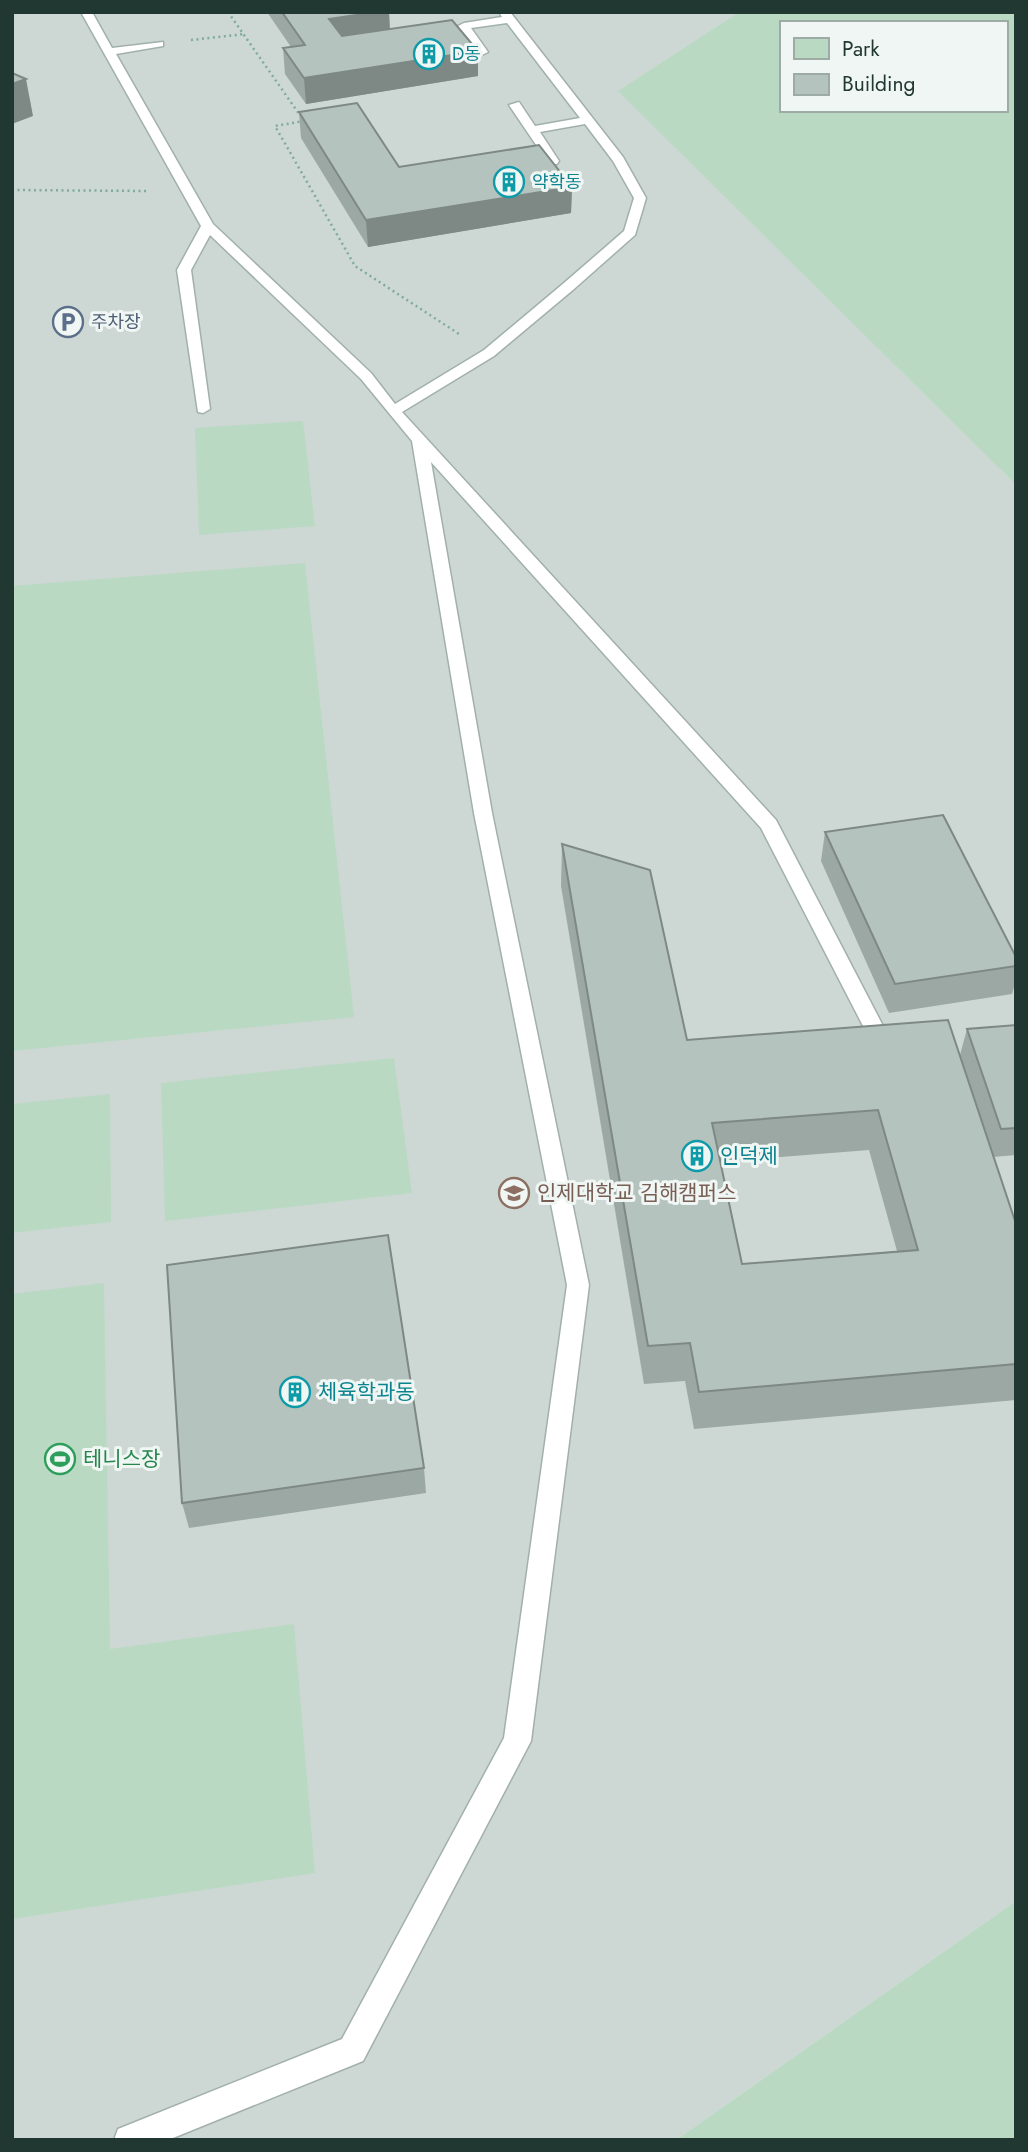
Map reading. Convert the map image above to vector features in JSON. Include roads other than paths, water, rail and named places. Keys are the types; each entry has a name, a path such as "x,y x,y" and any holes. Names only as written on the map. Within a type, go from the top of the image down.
{"lane":[{"path":"86,12 208,226 366,376 393,411 769,825 885,1049"},
{"path":"393,411 489,354 630,232 640,198 619,160 507,15 461,22 482,52"},
{"path":"108,51 159,44"},
{"path":"515,105 553,161"},
{"path":"532,131 587,120"},
{"path":"203,409 184,270 208,226"},
{"path":"129,2140 352,2050 517,1741 578,1285 483,813 419,439"}],"place":[{"name":"D동","path":"429,54"},
{"name":"약학동","path":"509,182"},
{"name":"주차장","path":"68,322"},
{"name":"인덕제","path":"697,1156"},
{"name":"인제대학교 김해캠퍼스","path":"514,1193"},
{"name":"체육학과동","path":"295,1392"},
{"name":"테니스장","path":"60,1459"}]}
